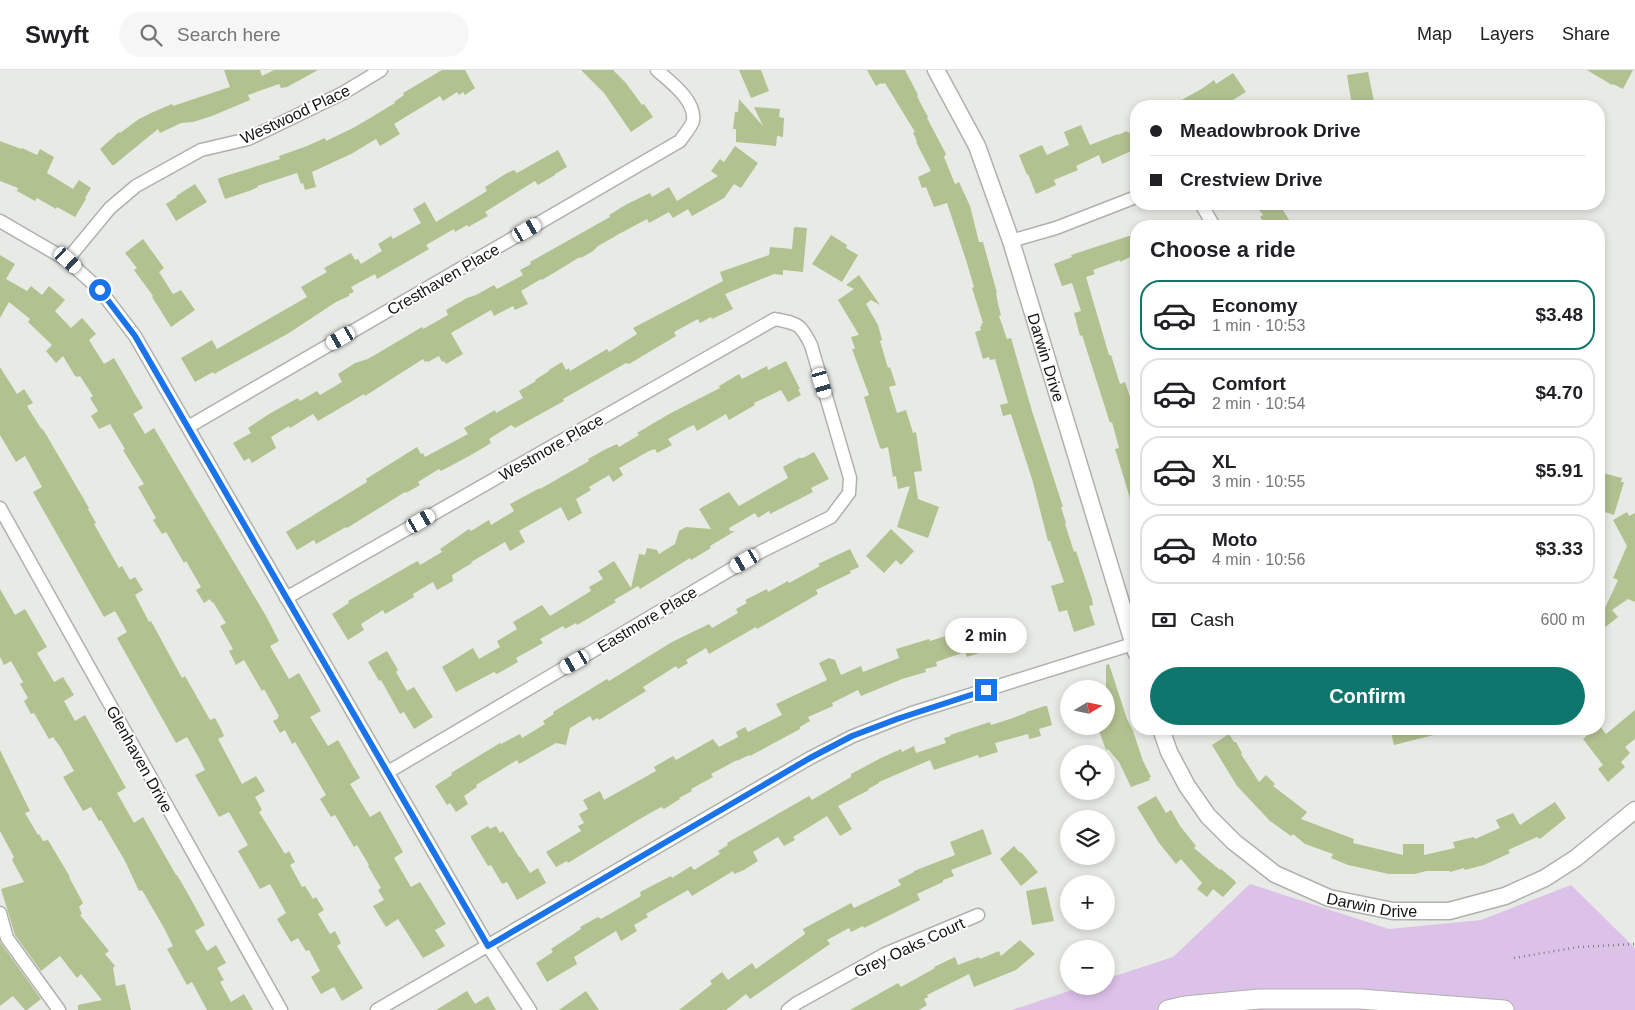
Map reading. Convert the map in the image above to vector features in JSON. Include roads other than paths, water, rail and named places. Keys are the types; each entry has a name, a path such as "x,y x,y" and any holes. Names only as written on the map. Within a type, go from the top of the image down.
{"main road":[{"path":"1168,1010 1185,1006 1259,999 1360,999 1504,1010"}],"street":[{"name":"Westwood Place","path":"68,260 110,208 136,186 201,150 248,139 343,93 381,70"},
{"name":"Cresthaven Place","path":"188,427 680,141 693,121 691,105 658,70"},
{"name":"Darwin Drive","path":"936,70 977,146 1011,241 1130,630"},
{"path":"1011,241 1056,228 1130,199"},
{"path":"0,221 68,260 100,290 135,336 488,946 530,1010"},
{"name":"Westmore Place","path":"286,598 775,319 795,323 802,328 811,345 850,478 849,493 831,517"},
{"name":"Glenhaven Drive","path":"0,508 280,1010"},
{"name":"Eastmore Place","path":"388,772 762,551 831,517"},
{"path":"377,1010 810,758 852,736 912,713 1130,648"},
{"name":"Darwin Drive","path":"1163,735 1169,752 1187,786 1208,816 1234,842 1275,874 1329,898 1393,911 1449,911 1505,896 1545,878 1576,858 1635,810"},
{"path":"0,913 7,938 59,1010"},
{"name":"Grey Oaks Court","path":"788,1010 797,1003 885,954 978,916"}]}
